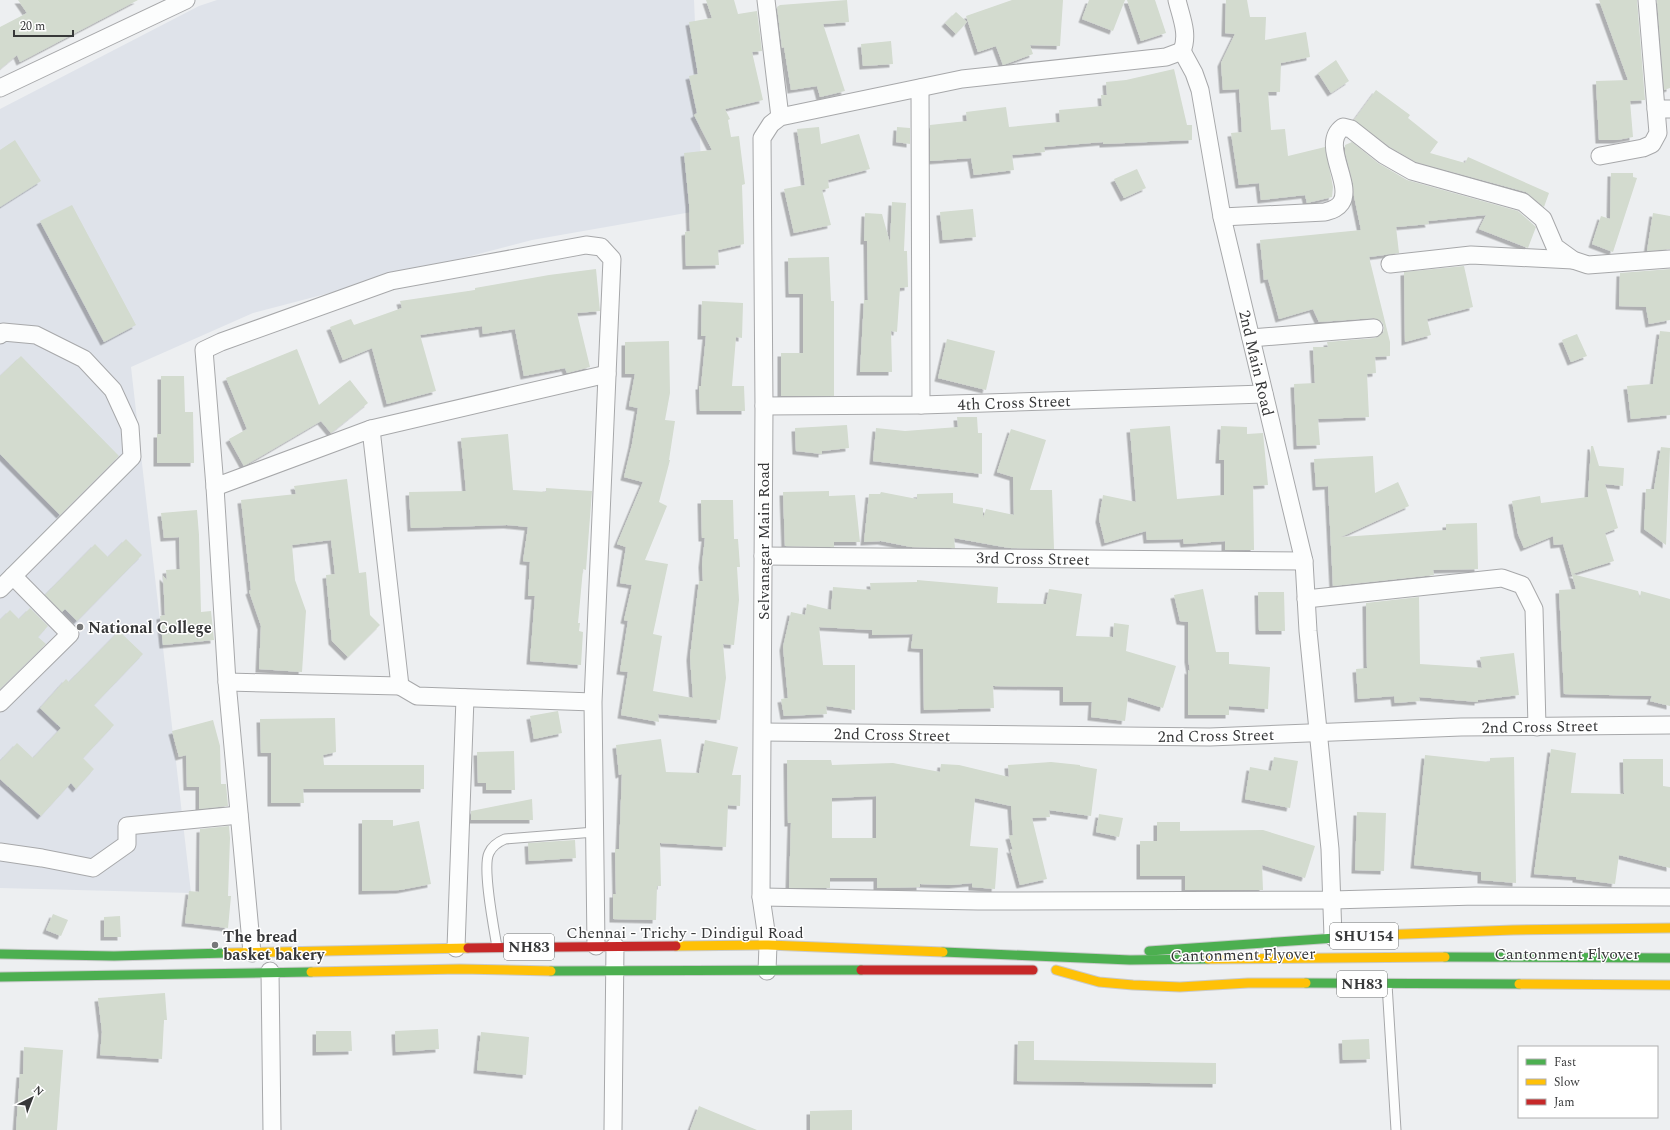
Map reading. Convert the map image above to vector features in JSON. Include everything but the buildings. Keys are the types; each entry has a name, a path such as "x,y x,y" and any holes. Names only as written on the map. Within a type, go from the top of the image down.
{"main road":[{"name":"SHU154","path":"1058,957 1333,937 1513,930 1670,928"},
{"name":"Chennai - Trichy - Dindigul Road","path":"0,954 73,954 106,956 497,947 768,945 1058,957"},
{"path":"72,975 73,954"},
{"path":"106,956 106,975"},
{"name":"Cantonment Flyover","path":"1058,957 1130,960 1374,957 1670,958"},
{"name":"Cantonment Flyover","path":"1274,968 1328,968"},
{"name":"NH83","path":"0,977 270,971 1049,970 1099,982 1180,987 1248,983 1670,985"},
{"path":"1049,970 1094,971"}],"street":[{"path":"0,88 186,0"},
{"path":"766,0 780,117 962,79 1166,57 1182,51 1186,42 1177,0"},
{"path":"1600,156 1643,148 1652,144 1658,133 1663,109 1647,0"},
{"name":"2nd Main Road","path":"1182,51 1194,73 1200,90 1222,217 1304,561 1317,732 1330,849 1333,937"},
{"path":"920,88 921,405"},
{"name":"Selvanagar Main Road","path":"768,971 768,945 761,897 764,406 762,138 770,124 780,117"},
{"path":"1222,217 1325,212 1335,208 1342,202 1343,191 1333,141 1336,132 1343,127 1351,129 1384,155 1412,171 1523,202 1543,219 1555,247 1573,260"},
{"path":"252,953 227,682 215,487 204,350 221,342 391,281 586,245 601,247 612,259 593,702 596,946"},
{"path":"1390,264 1471,255 1573,260 1588,265 1670,259"},
{"path":"1251,338 1374,328"},
{"path":"0,335 3,332 36,334 84,359 113,390 130,427 132,457 0,589"},
{"path":"215,487 371,429 607,374"},
{"name":"4th Cross Street","path":"764,406 921,405 1264,394"},
{"path":"371,429 400,686"},
{"name":"3rd Cross Street","path":"763,556 1304,561"},
{"path":"0,703 70,634 13,576"},
{"path":"1306,599 1502,578 1522,585 1534,609 1538,727"},
{"path":"227,682 400,686 417,696 593,702"},
{"path":"456,948 465,698"},
{"name":"2nd Cross Street","path":"763,732 1210,737 1461,727 1670,725"},
{"path":"0,852 42,858 93,868 127,844 127,826 239,815"},
{"path":"761,897 978,901 1332,900 1476,896 1670,898"},
{"path":"613,1130 616,970 615,946"},
{"path":"270,971 272,1130"}],"lane":[{"path":"497,947 486,868 488,853 495,844 505,839 595,832"},
{"path":"1387,984 1396,1130"}],"shaded area":[{"name":"National College","path":"217,0 694,0 703,210 532,240 253,313 131,367 191,893 0,888 0,109 199,6"}],"traffic: fast":[{"path":"1149,951 1379,935"},
{"path":"943,952 1130,960 1208,959"},
{"path":"0,954 114,956 227,953"},
{"path":"1445,957 1670,958"},
{"path":"551,971 861,970"},
{"path":"0,977 311,972"},
{"path":"1306,983 1519,984"}],"traffic: slow":[{"path":"1379,935 1513,930 1670,928"},
{"path":"676,946 768,945 943,952"},
{"path":"227,953 468,948"},
{"path":"1208,959 1445,957"},
{"path":"311,972 460,969 551,971"},
{"path":"1056,970 1099,982 1133,985 1180,987 1248,983 1306,983"},
{"path":"1519,984 1670,985"}],"traffic: jam":[{"path":"468,948 676,946"},
{"path":"861,970 1033,970"}],"place":[{"name":"National College","path":"80,627"},
{"name":"The bread basket bakery","path":"215,945"}]}
